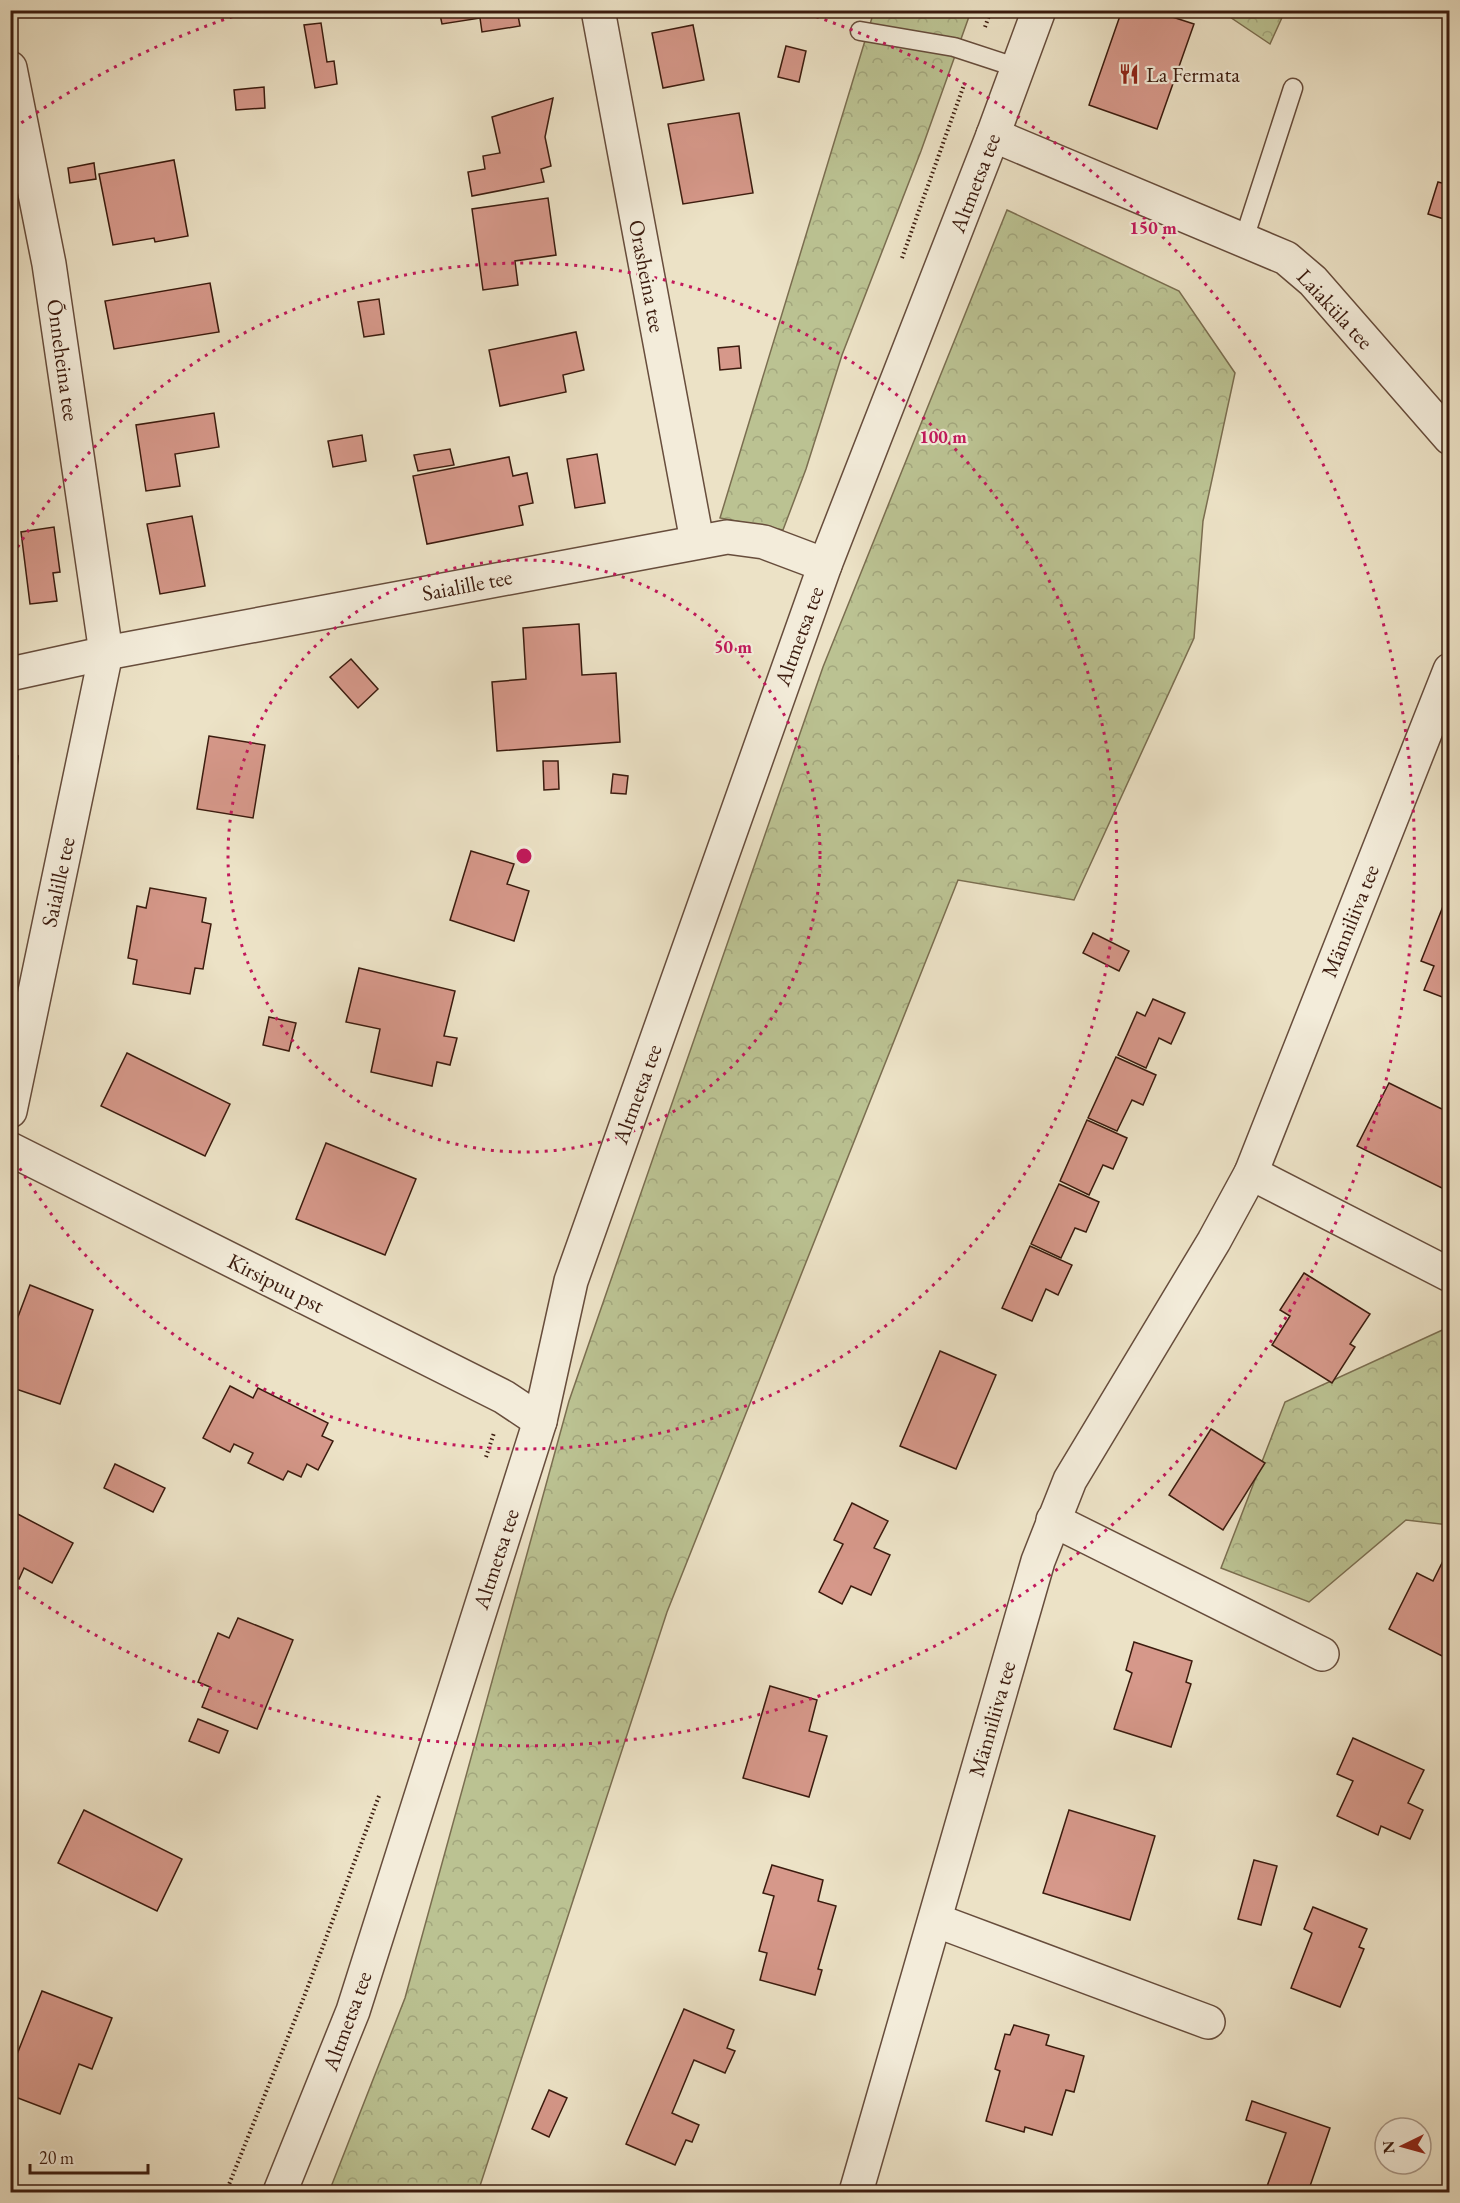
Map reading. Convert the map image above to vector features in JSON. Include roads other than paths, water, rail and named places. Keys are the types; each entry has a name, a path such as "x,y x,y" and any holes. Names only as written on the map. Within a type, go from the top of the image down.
{"street":[{"name":"Orasheina tee","path":"598,10 697,541"},
{"name":"Altmetsa tee","path":"280,2193 353,2011 540,1421 571,1281 825,564 993,135 1039,10"},
{"name":"Õnneheina tee","path":"10,68 49,264 106,653"},
{"name":"Laiaküla tee","path":"993,135 1286,258 1313,281 1449,438"},
{"name":"Saialille tee","path":"10,674 106,653 697,541 727,537 765,542 825,564"},
{"name":"Saialille tee","path":"10,1111 106,653"},
{"name":"Männiliiva tee","path":"856,2193 1038,1561 1053,1520 1070,1480 1214,1241 1251,1173 1449,670"},
{"name":"Kirsipuu pst","path":"10,1149 504,1397 540,1421"},
{"path":"1251,1173 1449,1275"},
{"path":"1053,1520 1322,1654"},
{"path":"935,1920 1208,2022"}],"lane":[{"path":"860,31 954,47 1018,68"},
{"path":"1244,239 1293,88"}],"place":[{"name":"La Fermata","path":"1129,74"}]}
